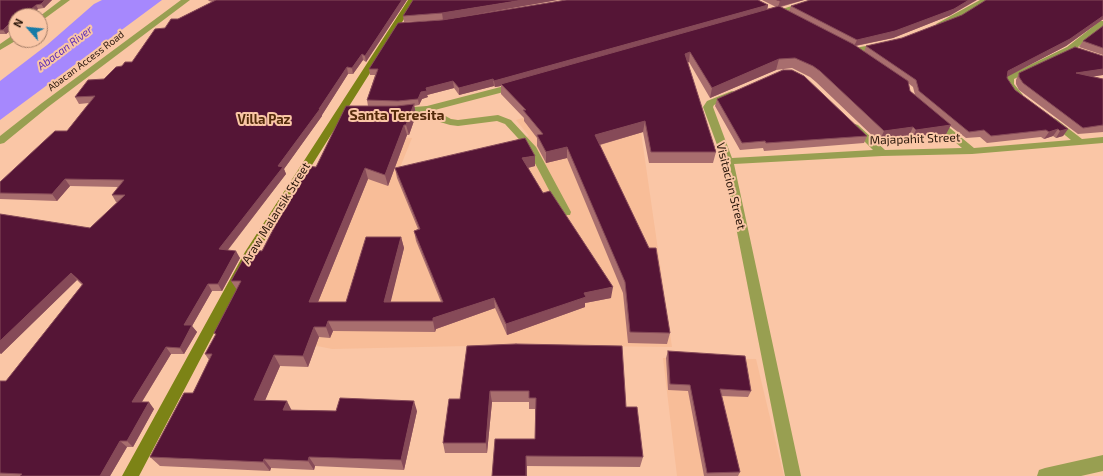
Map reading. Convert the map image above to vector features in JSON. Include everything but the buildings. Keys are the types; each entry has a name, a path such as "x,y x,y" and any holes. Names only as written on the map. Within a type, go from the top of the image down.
{"main road":[{"name":"Araw Malansik Street","path":"130,476 249,256 341,110 402,26 412,0"}],"street":[{"path":"48,14 66,0"},
{"name":"Abacan Access Road","path":"0,141 45,105 186,0"},
{"path":"763,16 818,0"},
{"path":"933,27 955,18 985,0"},
{"path":"765,6 792,19"},
{"path":"1027,102 1015,93 1009,84 1010,78 1070,49 1103,23"},
{"path":"866,60 850,50 888,43"},
{"path":"1070,49 1083,53"},
{"path":"392,111 427,109 527,82"},
{"name":"Visitacion Street","path":"738,91 710,103 708,107 728,161 793,476"},
{"path":"341,110 355,111"},
{"path":"926,113 972,151"},
{"path":"1045,115 1080,142"},
{"path":"849,122 882,153"},
{"name":"Majapahit Street","path":"728,161 882,153 972,151 1103,140"},
{"path":"1044,476 1103,463"}],"lane":[{"path":"427,109 443,120 450,122 458,123 498,118 508,122 531,147 566,212"}],"shaded area":[{"path":"624,87 641,132 672,347 511,345 332,349 287,340 374,136 412,138 397,175 529,136 516,120"},
{"path":"663,358 756,359 784,476 677,476"}],"water":[{"name":"Abacan River","path":"102,0 162,0 0,120 0,81 43,48 48,48 48,44 94,4"}],"district":[{"name":"Santa Teresita","path":"397,115"},
{"name":"Villa Paz","path":"264,120"}]}
